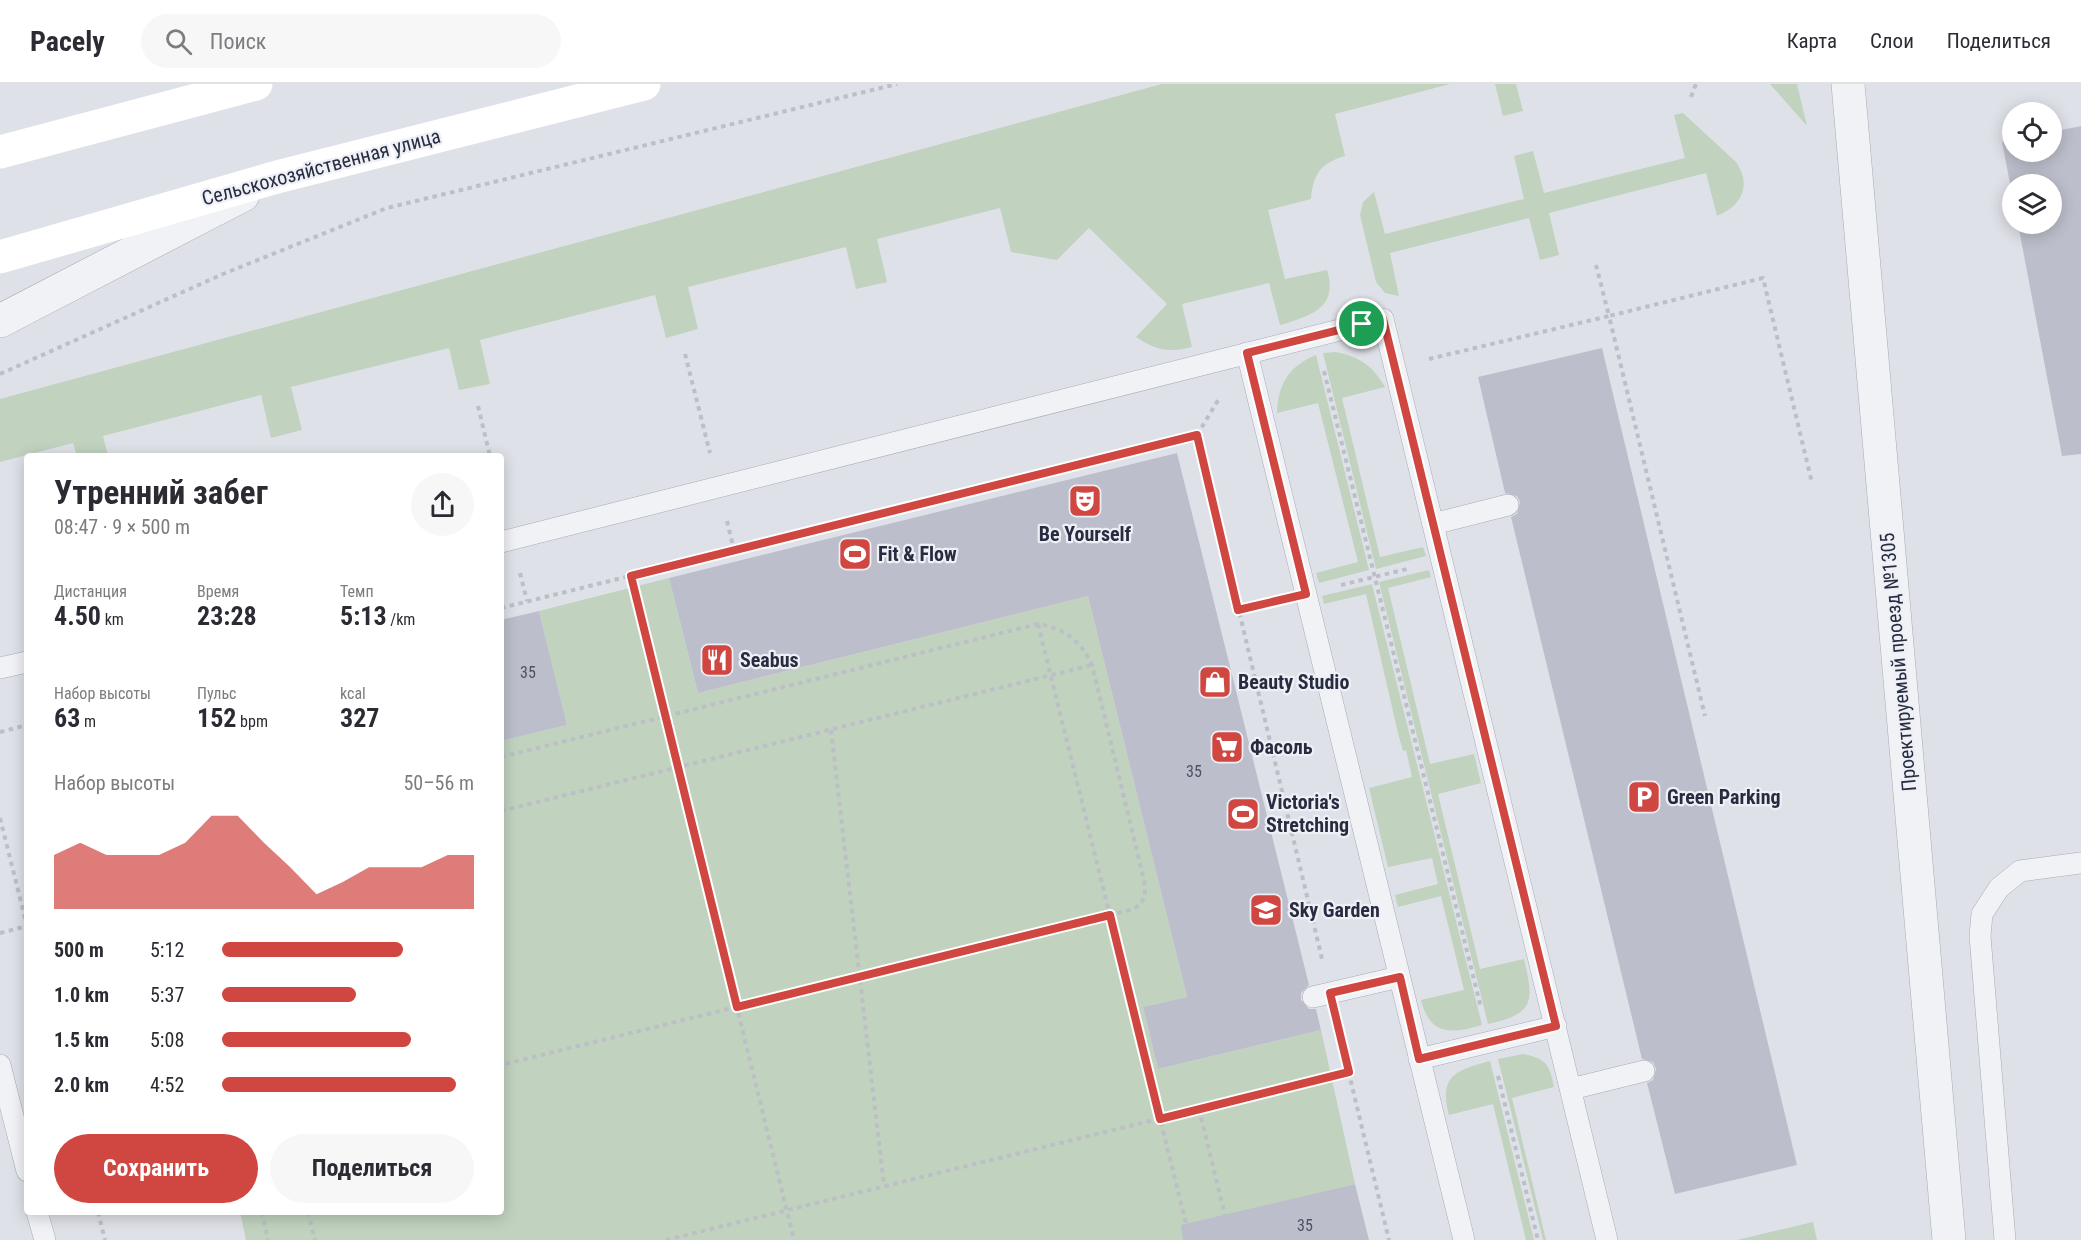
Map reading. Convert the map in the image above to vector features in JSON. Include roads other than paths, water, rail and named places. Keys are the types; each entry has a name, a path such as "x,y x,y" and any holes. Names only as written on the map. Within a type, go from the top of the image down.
{"main road":[{"path":"0,153 256,84"},
{"name":"Сельскохозяйственная улица","path":"0,257 277,177 644,84"}],"street":[{"name":"Проектируемый проезд №1305","path":"1848,84 1949,1240"},
{"path":"0,321 277,177"}],"lane":[{"path":"504,541 1383,319 1608,1240"},
{"path":"1247,353 1464,1240"},
{"path":"1433,524 1508,505"},
{"path":"0,668 24,663"},
{"path":"2005,1240 1980,936 1982,914 1999,888 2020,871 2081,863"},
{"path":"1322,995 1400,977"},
{"path":"1419,1059 1556,1026"},
{"path":"0,1065 24,1159"},
{"path":"1571,1089 1644,1071"},
{"path":"38,1215 45,1240"}],"place":[{"name":"Be Yourself","path":"1085,501"},
{"name":"Fit & Flow","path":"855,554"},
{"name":"Seabus","path":"717,660"},
{"name":"Beauty Studio","path":"1215,682"},
{"name":"Фасоль","path":"1227,747"},
{"name":"Green Parking","path":"1644,797"},
{"name":"Victoria's Stretching","path":"1243,814"},
{"name":"Sky Garden","path":"1266,910"}]}
